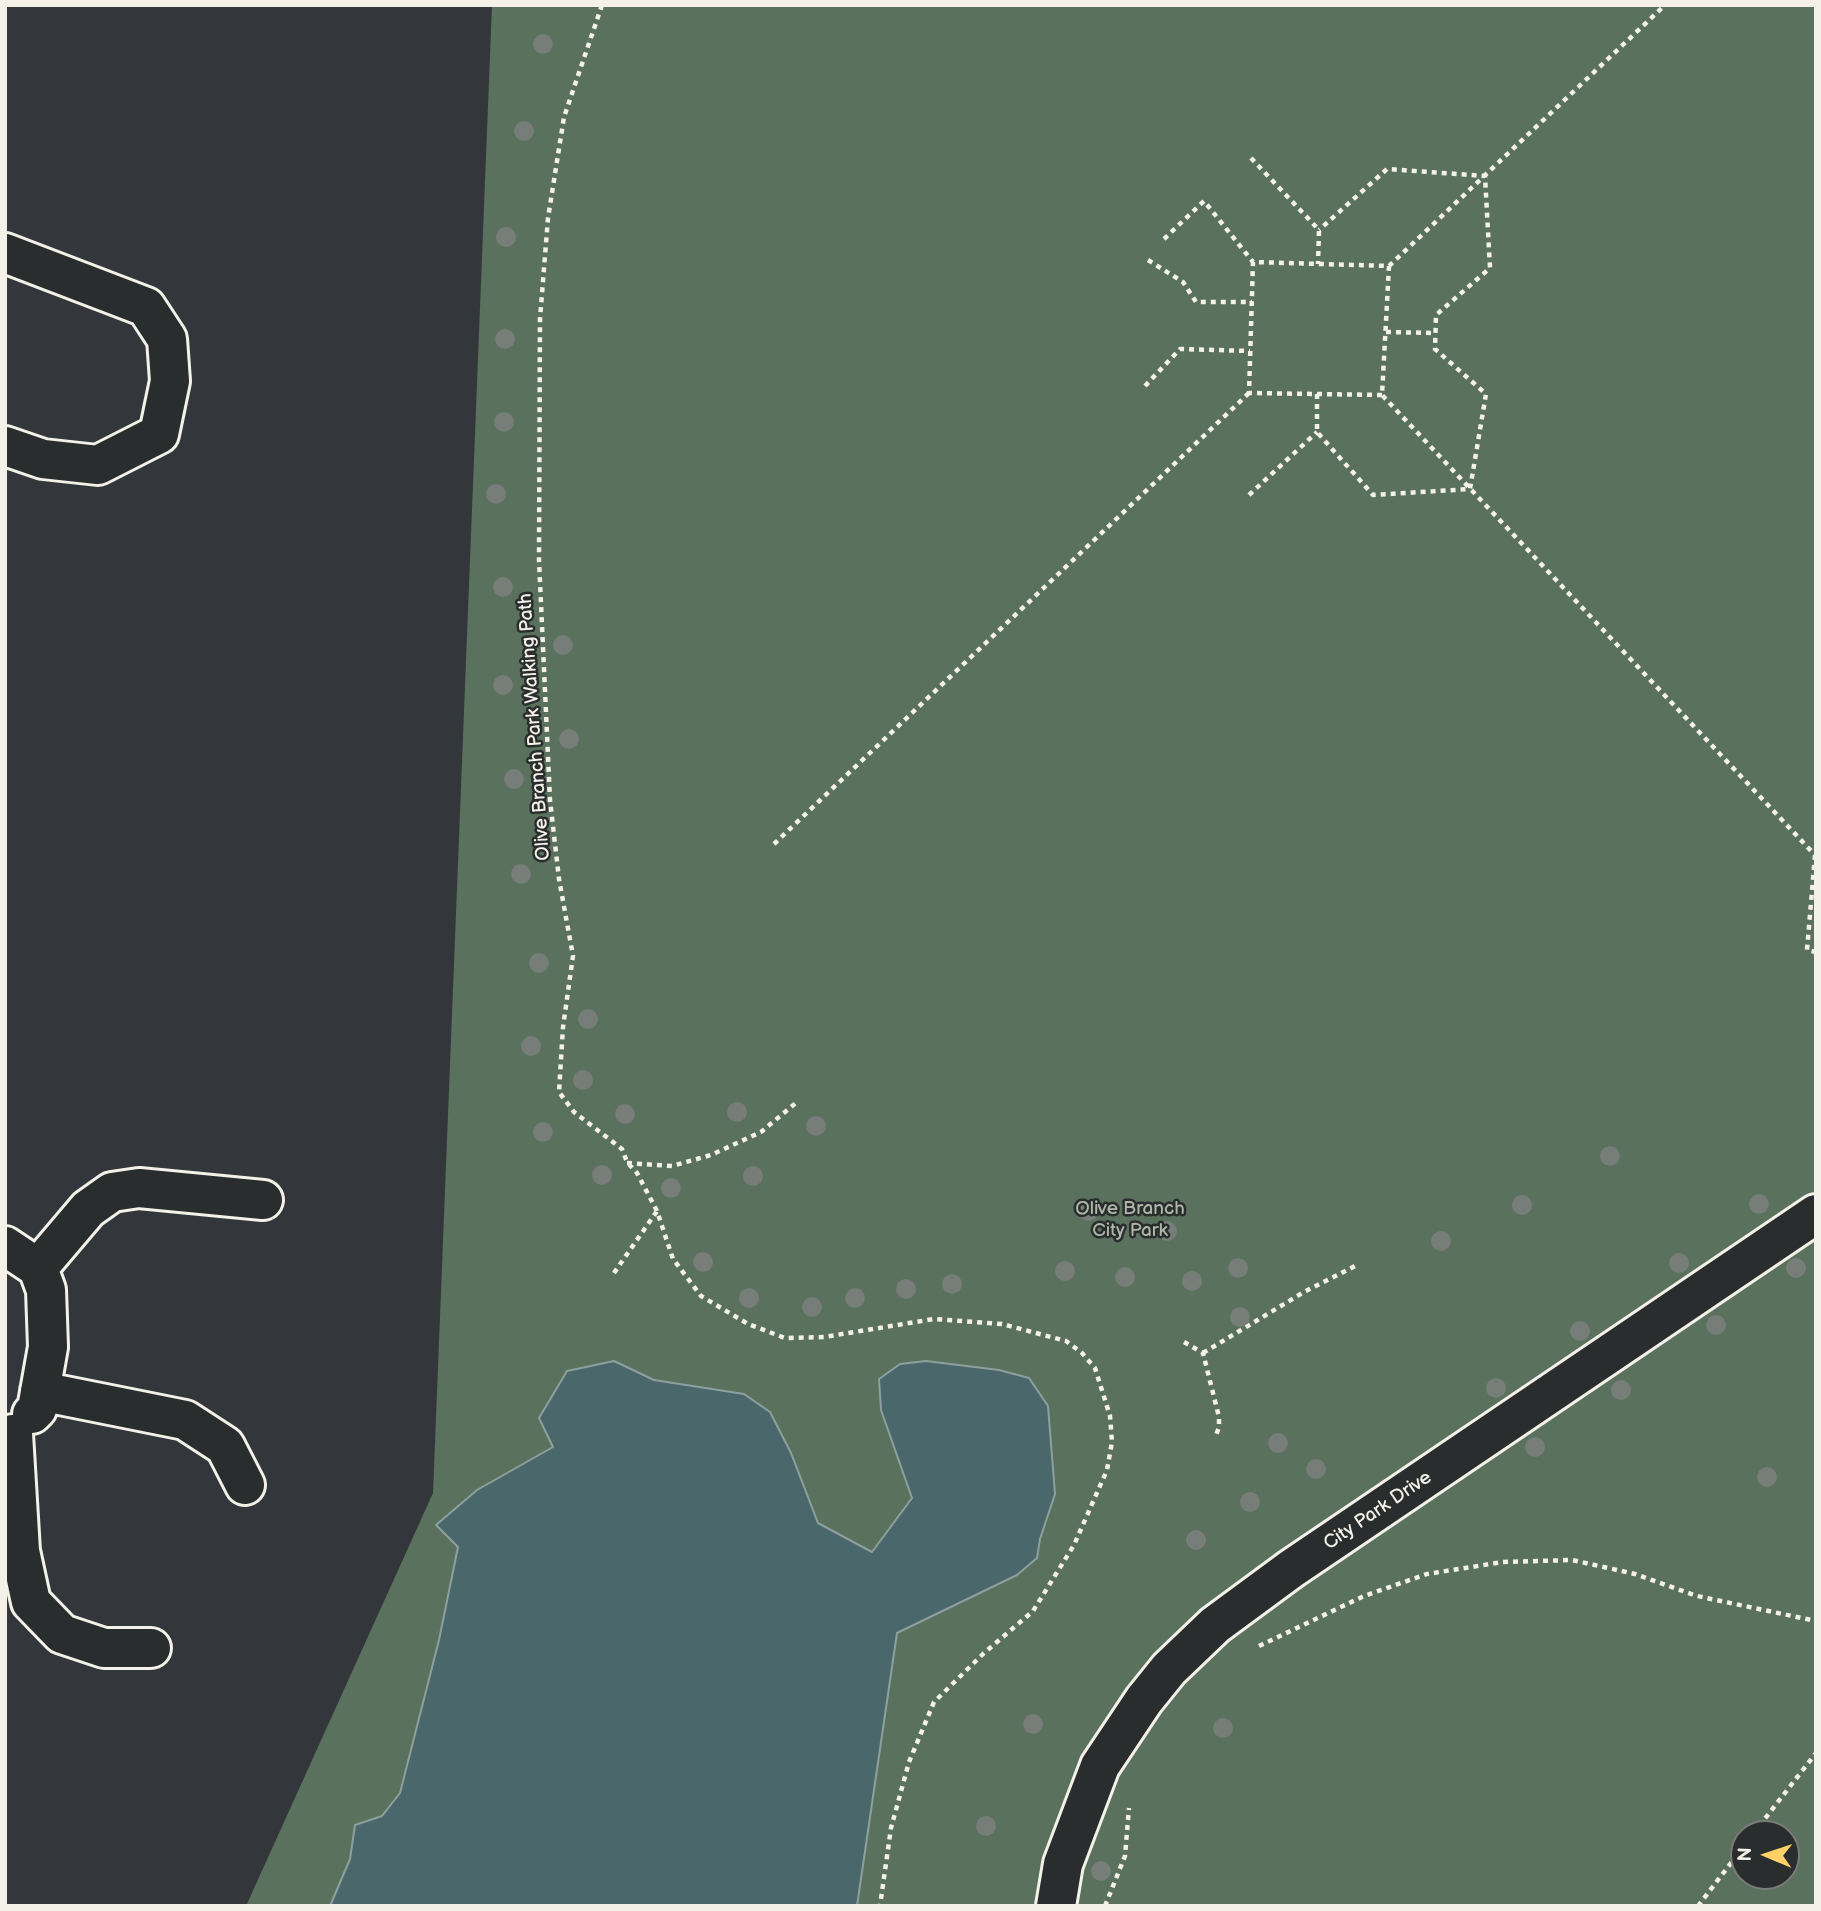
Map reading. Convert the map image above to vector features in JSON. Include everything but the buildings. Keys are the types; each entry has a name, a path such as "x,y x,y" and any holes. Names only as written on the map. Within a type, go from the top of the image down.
{"street":[{"path":"5,253 146,307 167,339 170,380 159,434 98,466 43,459 5,446"},
{"path":"38,1268 88,1209 112,1192 139,1188 264,1200"},
{"name":"City Park Drive","path":"1056,1906 1063,1864 1100,1766 1144,1700 1169,1669 1215,1625 1291,1569 1816,1214"},
{"path":"5,1246 38,1268 46,1290 48,1347 37,1409 9,1436 20,1551 31,1602 62,1634 104,1648 151,1648"},
{"path":"40,1391 185,1420 225,1446 245,1485"}],"path":[{"name":"Olive Branch Park Walking Path","path":"602,5 564,117 548,218 540,319 539,560 550,800 559,879 573,956 563,1027 559,1092 574,1112 622,1149 626,1162 637,1173 657,1211 673,1259 701,1296 748,1324 785,1338 824,1337 934,1319 1002,1324 1066,1341 1082,1353 1096,1368 1110,1416 1112,1442 1107,1470 1073,1545 1033,1611 983,1654 934,1702 909,1762 891,1828 880,1906"},
{"path":"1382,395 1389,266 1665,5"},
{"path":"1251,158 1319,230 1318,264"},
{"path":"1319,230 1387,169 1485,176"},
{"path":"1470,489 1486,394 1435,349 1436,315 1490,268 1485,176"},
{"path":"1164,239 1204,201 1253,262 1249,393"},
{"path":"1148,260 1183,282 1196,302 1252,302"},
{"path":"1253,262 1389,266"},
{"path":"1386,332 1436,333"},
{"path":"1145,386 1180,349 1250,351"},
{"path":"774,844 1249,393 1382,395 1815,855 1807,950 1816,952"},
{"path":"1317,394 1317,432 1373,495 1470,489"},
{"path":"1249,495 1317,432"},
{"path":"626,1162 672,1166 711,1155 761,1132 797,1102"},
{"path":"614,1273 657,1211"},
{"path":"1203,1353 1304,1292 1357,1265"},
{"path":"1184,1342 1203,1353 1219,1417 1215,1438"},
{"path":"1258,1647 1376,1592 1427,1574 1503,1562 1572,1560 1635,1574 1697,1596 1816,1621"},
{"path":"1764,1820 1816,1753"},
{"path":"1105,1906 1125,1856 1129,1806"},
{"path":"1698,1906 1730,1864"}],"green space":[{"name":"Olive Branch City Park","path":"492,5 1816,5 1816,1906 246,1906 433,1493"}],"water":[{"path":"614,1361 654,1380 744,1394 770,1412 791,1453 818,1523 872,1552 912,1498 881,1410 879,1379 900,1364 926,1361 999,1370 1029,1378 1048,1406 1055,1494 1040,1539 1037,1558 1017,1575 897,1633 857,1906 330,1906 350,1859 355,1825 382,1816 400,1793 439,1640 458,1547 436,1525 477,1490 553,1447 539,1418 567,1371"}]}
